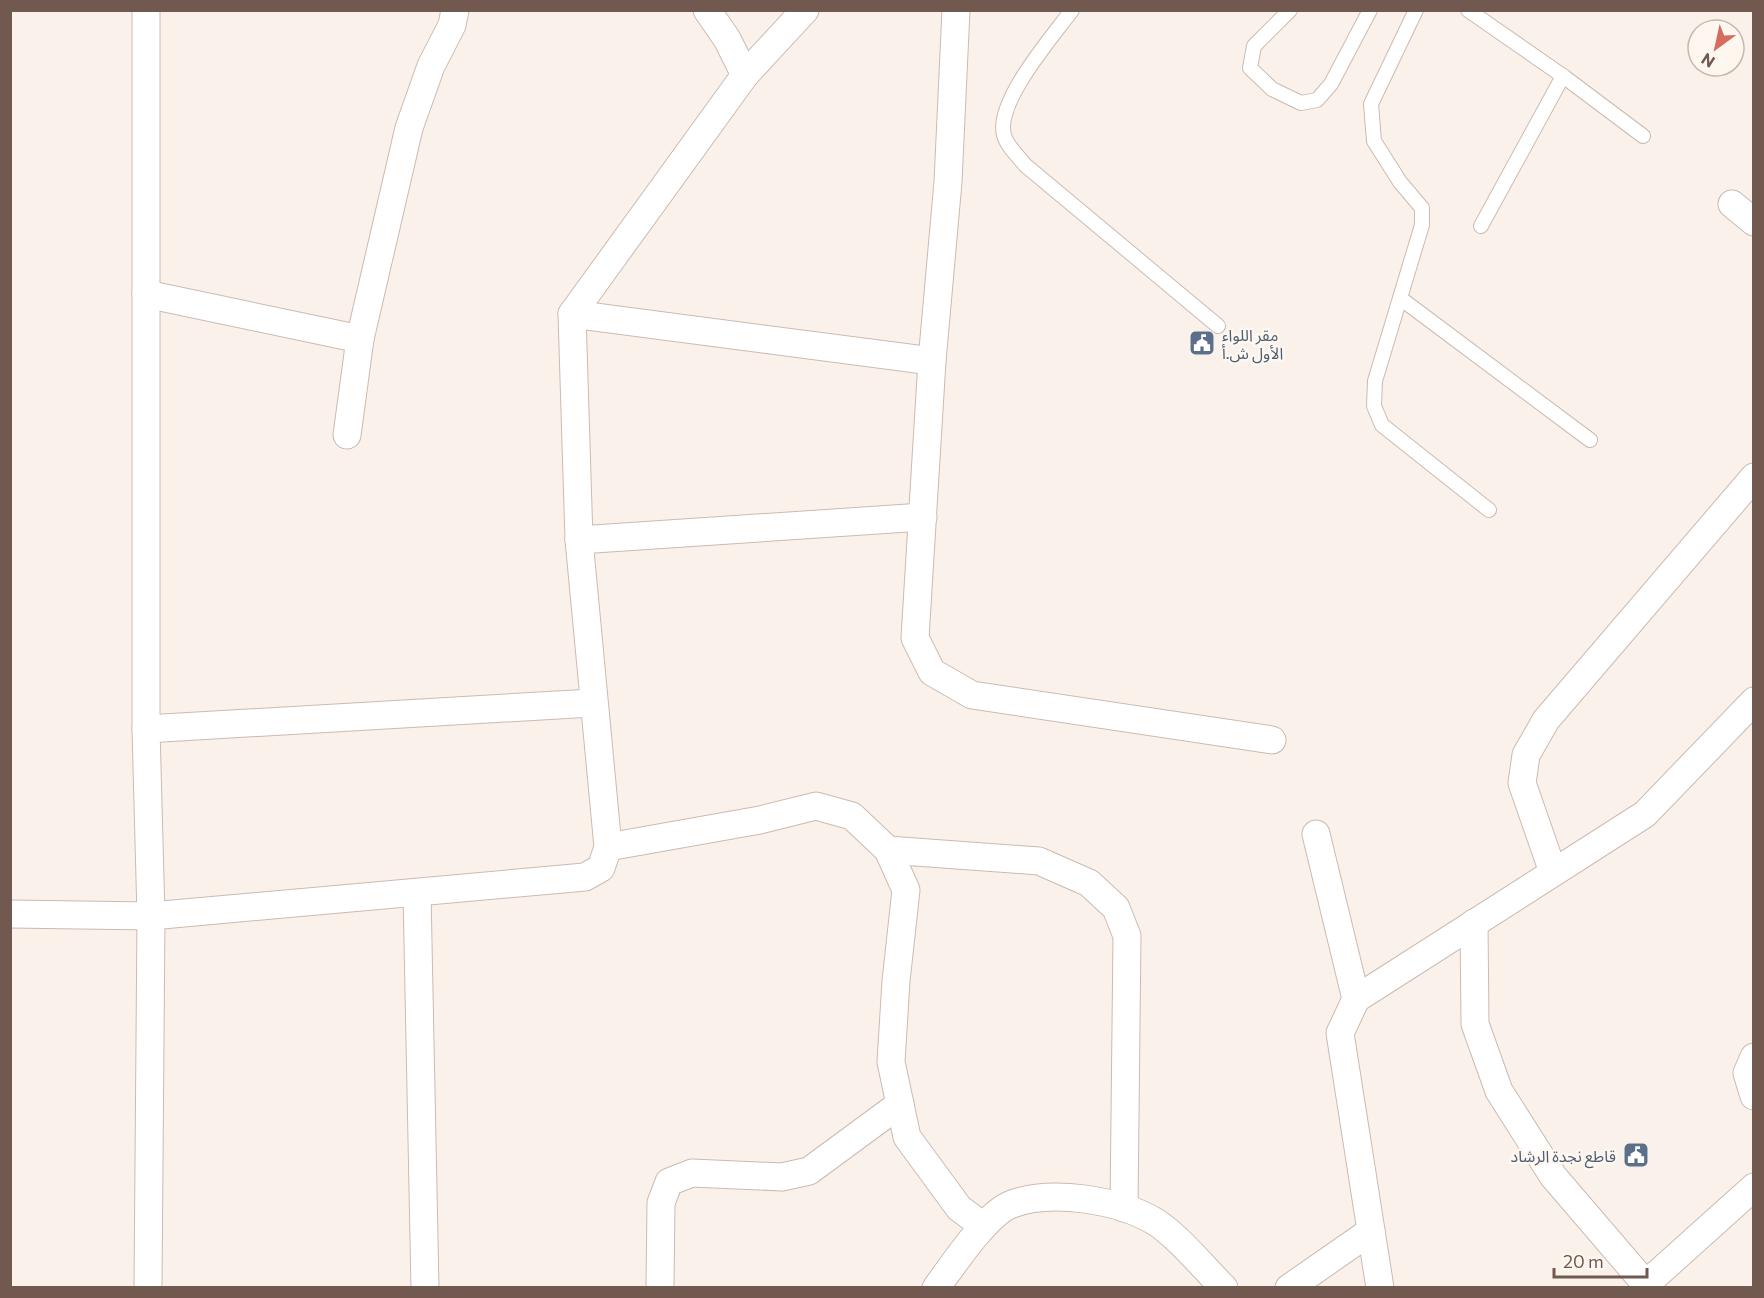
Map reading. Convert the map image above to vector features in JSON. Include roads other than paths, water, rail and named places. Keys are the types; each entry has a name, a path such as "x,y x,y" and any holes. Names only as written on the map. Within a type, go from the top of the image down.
{"street":[{"path":"146,10 146,729 152,916 148,1287"},
{"path":"347,435 360,339 409,128 431,66 452,25 455,10"},
{"path":"707,10 727,39 745,75"},
{"path":"10,914 152,916 585,877 601,868 608,847 592,703 579,540 572,314 745,75 805,10"},
{"path":"956,10 948,182 932,361 915,638 932,672 972,695 1272,740"},
{"path":"1732,204 1754,222"},
{"path":"146,294 360,339"},
{"path":"572,314 932,361"},
{"path":"1553,872 1522,783 1526,755 1546,720 1754,477"},
{"path":"579,540 923,517"},
{"path":"1380,1287 1340,1033 1356,999 1645,814 1754,700"},
{"path":"146,729 592,703"},
{"path":"608,847 760,820 816,806 852,816 888,850 906,890 896,981 891,1062 907,1137 959,1208 983,1226"},
{"path":"1317,834 1356,999"},
{"path":"888,850 1039,861 1089,882 1116,908 1127,936 1124,1208"},
{"path":"417,893 425,1287"},
{"path":"1474,923 1475,1024 1499,1091 1553,1176 1647,1286 1754,1187"},
{"path":"1754,1057 1747,1073 1754,1096"},
{"path":"660,1287 661,1203 669,1182 692,1173 782,1177 809,1171 900,1104"},
{"path":"936,1287 983,1226 1011,1204 1069,1196 1124,1208 1155,1222 1224,1287"},
{"path":"1289,1287 1371,1231"}],"lane":[{"path":"1072,10 1025,72 1002,121 1004,137 1025,165 1218,326"},
{"path":"1290,10 1254,46 1250,68 1272,89 1301,103 1317,100 1331,84 1370,10"},
{"path":"1416,10 1371,104 1374,141 1400,182 1422,208 1422,225 1375,381 1374,406 1382,425 1489,510"},
{"path":"1468,10 1563,76 1643,136"},
{"path":"1481,226 1563,76"},
{"path":"1400,298 1590,440"}],"place":[{"name":"مقر اللواء الأول ش.أ","path":"1202,343"},
{"name":"قاطع نجدة الرشاد","path":"1636,1155"}]}
